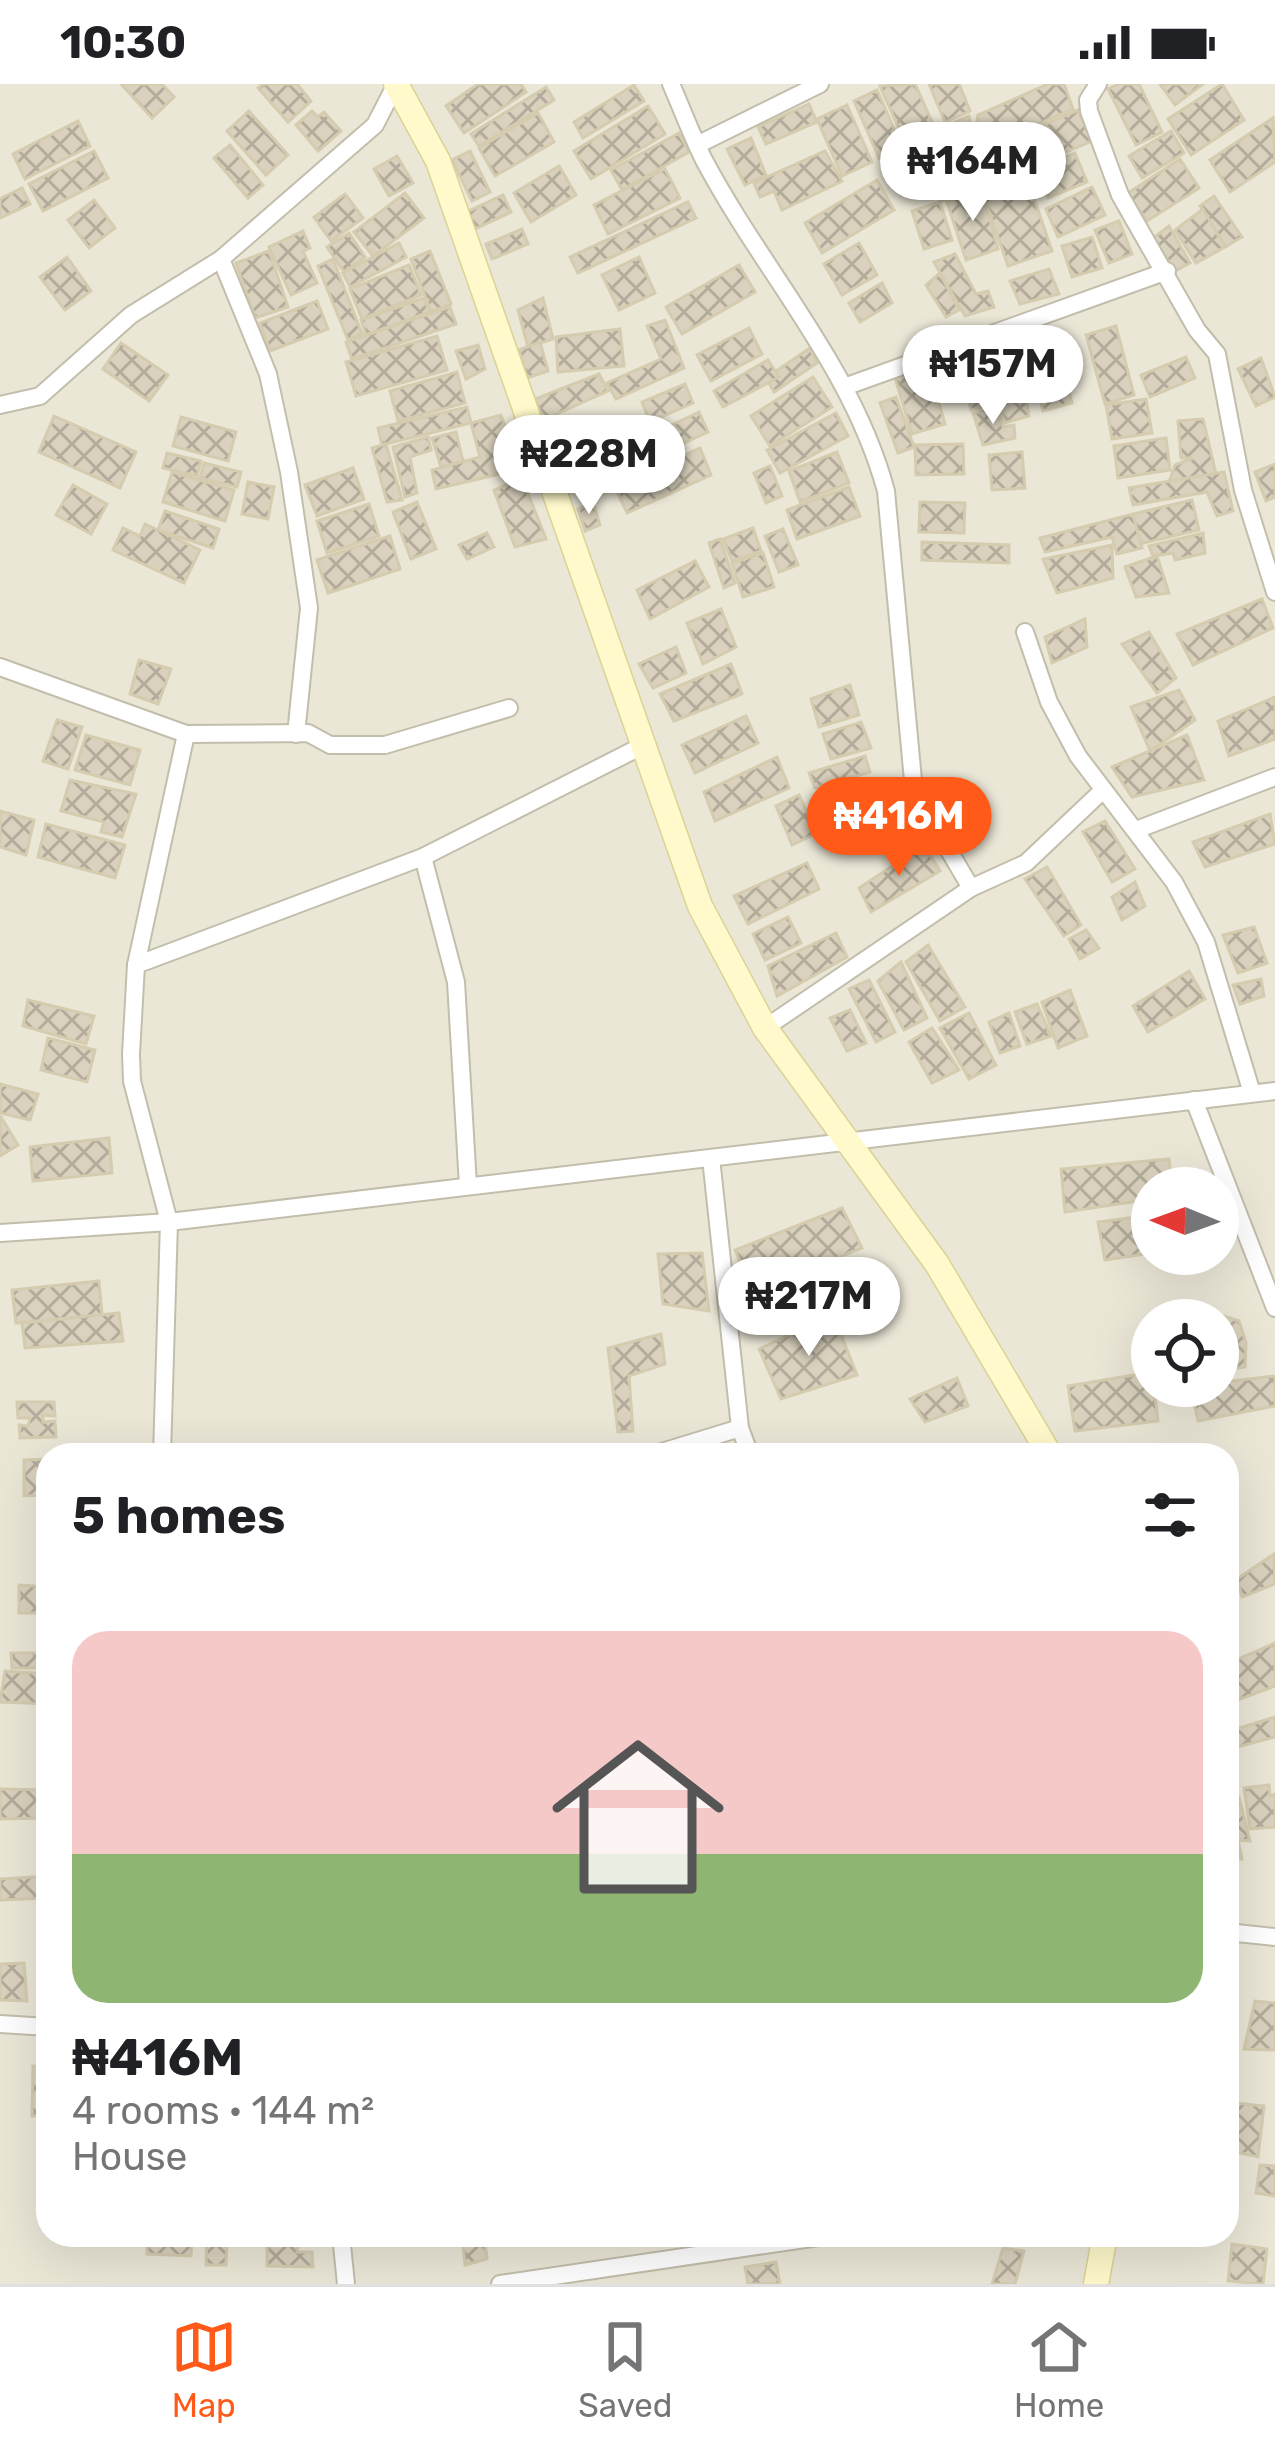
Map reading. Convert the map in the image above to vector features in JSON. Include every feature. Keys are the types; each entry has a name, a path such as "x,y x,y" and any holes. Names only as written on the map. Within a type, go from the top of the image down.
{"street":[{"path":"0,405 40,396 131,315 220,260 375,125 396,84"},
{"path":"396,84 438,161 700,906 765,1028 937,1264 1043,1443"},
{"path":"670,84 698,145 848,386 886,491 914,790 971,888"},
{"path":"698,145 820,84"},
{"path":"1098,84 1088,100 1120,195 1197,330 1216,354 1243,490 1275,592"},
{"path":"220,260 268,374 289,472 309,608 296,734"},
{"path":"848,386 1167,271"},
{"path":"1025,632 1049,702 1101,792 1174,882 1206,943 1252,1094"},
{"path":"0,667 186,734 308,733 330,745 385,745 509,708"},
{"path":"162,1443 169,1222 132,1081 136,965 186,734"},
{"path":"136,965 423,857 644,745"},
{"path":"1136,830 1275,778"},
{"path":"765,1028 971,888 1026,863 1101,792"},
{"path":"423,857 456,982 468,1186"},
{"path":"0,1233 169,1222 1275,1090"},
{"path":"1194,1100 1275,1308"},
{"path":"711,1158 740,1428 746,1443"},
{"path":"691,1443 740,1428"},
{"path":"1239,1933 1275,1937"},
{"path":"0,2024 36,2026"},
{"path":"342,2247 346,2284"},
{"path":"500,2284 751,2247"},
{"path":"1096,2284 1103,2247"}],"shaded area":[{"path":"0,84 1275,84 1275,2284 0,2284"}],"building":[{"path":"121,84 162,84 174,97 152,118"},
{"path":"297,84 311,101 288,122 258,88"},
{"path":"478,84 521,84 526,92 464,133 446,106"},
{"path":"915,84 933,124 903,138 880,86"},
{"path":"929,84 959,84 970,111 945,122"},
{"path":"1048,84 1064,84 1073,109 985,147 976,128 978,115"},
{"path":"1139,84 1162,132 1136,145 1108,89"},
{"path":"1160,84 1203,84 1175,105"},
{"path":"1222,84 1244,120 1191,155 1168,119"},
{"path":"634,85 644,101 583,138 574,122"},
{"path":"546,87 554,100 479,146 471,134"},
{"path":"877,90 902,147 879,158 854,101"},
{"path":"809,104 817,122 766,144 758,127"},
{"path":"847,105 872,162 842,176 817,119"},
{"path":"648,106 665,134 591,179 574,151"},
{"path":"1078,110 1092,141 1031,167 1018,136"},
{"path":"249,111 288,155 266,175 227,131"},
{"path":"312,111 318,117 324,112 341,131 318,151 296,125"},
{"path":"538,113 554,142 495,176 479,148"},
{"path":"969,116 974,145 919,166 910,143"},
{"path":"1273,118 1275,162 1230,192 1210,160"},
{"path":"78,121 90,146 25,179 13,154"},
{"path":"1171,131 1184,153 1142,178 1129,156"},
{"path":"679,133 689,152 622,190 611,170"},
{"path":"751,138 766,175 745,185 727,149"},
{"path":"1015,141 1024,164 977,183 968,160"},
{"path":"230,145 263,185 248,198 214,158"},
{"path":"94,151 108,178 43,211 29,184"},
{"path":"470,151 490,192 472,201 452,160"},
{"path":"825,151 842,181 782,210 774,191 760,197 754,183"},
{"path":"1075,153 1087,182 1048,198 1036,169"},
{"path":"958,155 971,189 940,202 926,166"},
{"path":"397,156 413,183 389,196 374,169"},
{"path":"1180,159 1199,188 1147,221 1128,193"},
{"path":"559,166 576,195 531,222 514,193"},
{"path":"665,169 680,198 608,234 594,205"},
{"path":"1025,172 1052,251 1008,266 981,188"},
{"path":"877,180 894,210 822,253 805,223"},
{"path":"1092,187 1105,215 1058,237 1046,209"},
{"path":"22,188 30,204 0,218 0,199"},
{"path":"981,188 998,249 966,260 947,202"},
{"path":"405,193 424,218 373,256 354,232"},
{"path":"345,194 363,218 331,241 314,217"},
{"path":"503,195 511,212 475,229 467,212"},
{"path":"1214,196 1242,237 1225,247 1200,206"},
{"path":"94,200 115,228 89,248 68,220"},
{"path":"688,202 696,218 578,273 570,257"},
{"path":"940,202 952,240 924,249 912,211"},
{"path":"1203,209 1225,247 1196,263 1175,230"},
{"path":"1119,221 1132,254 1109,263 1095,230"},
{"path":"1169,226 1190,263 1175,271 1153,238"},
{"path":"522,229 528,244 492,259 486,244"},
{"path":"303,231 310,248 303,251 317,283 291,295 269,247"},
{"path":"349,233 365,257 344,272 327,247"},
{"path":"1092,237 1102,268 1072,277 1062,246"},
{"path":"399,243 406,257 350,287 343,273"},
{"path":"859,243 877,275 842,295 824,264"},
{"path":"269,251 288,307 255,318 236,263"},
{"path":"430,251 451,304 431,312 411,259"},
{"path":"955,254 976,294 988,291 994,307 965,316 934,262"},
{"path":"67,257 91,291 65,310 40,277"},
{"path":"639,257 655,293 619,310 602,275"},
{"path":"333,259 362,334 348,340 318,266"},
{"path":"409,265 421,295 362,319 350,289"},
{"path":"739,265 755,292 682,334 666,307"},
{"path":"1049,269 1059,294 1020,304 1010,281"},
{"path":"940,273 959,310 946,317 926,285"},
{"path":"882,283 892,303 860,322 849,303"},
{"path":"424,298 429,312 366,335 361,320"},
{"path":"543,298 553,339 528,347 518,310"},
{"path":"317,301 328,329 270,351 260,323"},
{"path":"450,307 456,324 352,359 346,342"},
{"path":"665,320 684,368 616,399 607,383 661,359 647,326"},
{"path":"1116,326 1134,395 1105,404 1086,335"},
{"path":"749,328 762,354 711,381 697,355"},
{"path":"620,329 624,366 558,372 556,337"},
{"path":"437,336 447,370 356,396 346,362"},
{"path":"1055,339 1072,403 1043,411 1026,347"},
{"path":"540,342 548,371 527,378 519,350"},
{"path":"121,343 168,375 149,401 103,369"},
{"path":"478,345 485,369 466,379 456,351"},
{"path":"810,348 817,363 774,392 766,378"},
{"path":"1009,352 1014,368 1021,368 1029,416 1005,423 986,359"},
{"path":"1186,357 1195,378 1150,397 1141,375"},
{"path":"1261,358 1275,397 1256,406 1238,369"},
{"path":"768,360 779,377 723,407 714,391"},
{"path":"983,362 992,405 971,410 961,366"},
{"path":"929,368 945,424 912,434 895,378"},
{"path":"457,372 465,403 398,421 390,391"},
{"path":"599,374 608,391 543,420 535,399"},
{"path":"813,377 832,407 770,446 751,416"},
{"path":"685,384 693,403 650,422 642,402"},
{"path":"896,397 914,447 898,453 880,403"},
{"path":"1146,399 1152,433 1112,439 1106,405"},
{"path":"467,407 471,423 382,445 378,428"},
{"path":"997,408 1003,427 1014,425 1015,438 983,445 973,413"},
{"path":"699,412 708,432 662,453 653,434"},
{"path":"836,413 848,436 780,473 767,450"},
{"path":"501,415 521,469 436,489 432,470 480,457 471,423"},
{"path":"54,416 136,452 120,488 39,452"},
{"path":"181,417 236,432 228,461 173,446"},
{"path":"574,417 603,478 576,492 547,430"},
{"path":"1203,419 1216,474 1169,482 1175,465 1193,458 1181,458 1178,421"},
{"path":"456,432 463,461 441,467 432,438"},
{"path":"428,437 431,450 410,457 417,493 405,497 393,447"},
{"path":"1166,438 1170,470 1118,478 1114,446"},
{"path":"386,444 402,500 387,502 372,448"},
{"path":"963,444 964,474 916,475 915,445"},
{"path":"700,448 711,475 627,513 615,487"},
{"path":"837,452 849,483 800,502 789,471"},
{"path":"1022,452 1025,488 992,490 989,455"},
{"path":"167,453 201,461 197,476 163,468"},
{"path":"204,463 241,472 237,487 200,478"},
{"path":"1275,464 1275,497 1266,501 1255,472"},
{"path":"770,466 782,496 766,503 754,473"},
{"path":"353,468 364,499 317,516 305,485"},
{"path":"172,472 234,490 225,521 163,502"},
{"path":"1224,472 1233,511 1217,516 1207,492 1133,505 1129,488"},
{"path":"522,478 546,539 515,547 494,490"},
{"path":"248,482 274,487 268,519 242,514"},
{"path":"73,485 107,504 91,534 56,515"},
{"path":"849,487 860,516 797,539 787,510"},
{"path":"1192,500 1199,530 1140,544 1133,514"},
{"path":"417,502 436,549 411,559 393,512"},
{"path":"920,502 965,503 964,533 919,532"},
{"path":"593,503 600,525 585,531 578,509"},
{"path":"369,504 379,536 327,553 317,521"},
{"path":"165,511 219,529 213,548 158,530"},
{"path":"1133,514 1142,548 1117,554 1112,537 1045,552 1040,538"},
{"path":"145,524 200,550 184,583 113,550 123,528 140,536"},
{"path":"753,528 761,551 732,561 723,539"},
{"path":"783,529 798,565 779,572 765,536"},
{"path":"487,533 494,547 467,559 459,545"},
{"path":"1203,533 1205,553 1175,560 1173,553 1153,556 1149,546"},
{"path":"390,536 400,569 328,593 317,560"},
{"path":"720,539 735,583 724,588 709,543"},
{"path":"922,542 1009,545 1009,563 922,560"},
{"path":"1112,545 1113,578 1057,593 1043,559"},
{"path":"763,553 774,587 743,597 732,563"},
{"path":"1157,556 1169,593 1136,597 1125,567"},
{"path":"695,561 709,587 650,619 637,590"},
{"path":"1262,599 1273,628 1193,665 1177,634"},
{"path":"721,609 736,647 703,664 687,623"},
{"path":"1085,619 1087,647 1052,663 1045,637"},
{"path":"1149,632 1176,678 1157,693 1122,644"},
{"path":"676,647 686,673 653,688 639,664"},
{"path":"139,660 171,669 158,704 130,694"},
{"path":"731,664 742,694 674,721 660,694"},
{"path":"850,685 859,715 819,727 811,699"},
{"path":"1179,690 1195,720 1150,751 1131,707"},
{"path":"1275,697 1275,739 1229,756 1218,721"},
{"path":"746,716 758,743 695,773 682,745"},
{"path":"57,720 82,727 68,769 43,761"},
{"path":"861,722 871,748 831,759 823,734"},
{"path":"86,735 140,750 130,785 75,770"},
{"path":"1187,735 1204,780 1132,797 1112,767"},
{"path":"865,756 870,772 815,788 809,773"},
{"path":"777,757 789,788 715,821 704,792"},
{"path":"70,780 136,794 122,837 101,832 104,822 61,811"},
{"path":"799,795 817,833 792,845 776,806"},
{"path":"0,811 34,820 26,855 0,847"},
{"path":"1270,814 1275,844 1205,867 1193,842"},
{"path":"1105,821 1135,869 1112,882 1083,832"},
{"path":"46,824 125,845 115,878 38,857"},
{"path":"924,845 940,871 871,912 859,888"},
{"path":"807,863 819,889 748,924 734,896"},
{"path":"1047,867 1081,925 1064,936 1025,879"},
{"path":"1135,882 1145,906 1122,920 1112,897"},
{"path":"788,917 801,943 765,960 753,934"},
{"path":"1254,927 1267,963 1238,973 1223,935"},
{"path":"1086,930 1099,948 1080,959 1069,939"},
{"path":"836,933 847,957 777,996 768,966"},
{"path":"928,945 965,1007 940,1021 906,962"},
{"path":"901,962 927,1018 904,1030 878,981"},
{"path":"1189,971 1205,999 1148,1032 1133,1006"},
{"path":"1261,979 1264,996 1240,1004 1233,985"},
{"path":"869,980 895,1032 876,1042 849,989"},
{"path":"1070,990 1087,1036 1058,1048 1042,1002"},
{"path":"28,1000 94,1016 86,1044 23,1026"},
{"path":"1037,1004 1051,1036 1027,1044 1015,1012"},
{"path":"850,1010 866,1043 847,1051 830,1018"},
{"path":"969,1013 996,1065 969,1079 940,1028"},
{"path":"1009,1013 1020,1046 1000,1053 989,1022"},
{"path":"932,1028 959,1070 932,1083 909,1042"},
{"path":"48,1038 95,1050 87,1082 41,1070"},
{"path":"0,1084 38,1094 30,1120 0,1113"},
{"path":"0,1118 18,1145 0,1156"},
{"path":"109,1138 112,1173 33,1181 30,1147"},
{"path":"1169,1159 1170,1167 1131,1167 1131,1202 1065,1212 1061,1169"},
{"path":"842,1208 862,1248 752,1292 735,1250"},
{"path":"1131,1218 1131,1256 1105,1260 1098,1222"},
{"path":"702,1253 709,1311 663,1304 658,1254"},
{"path":"99,1281 102,1315 16,1323 12,1290"},
{"path":"119,1313 123,1341 25,1348 22,1323"},
{"path":"833,1314 857,1375 781,1399 759,1349"},
{"path":"1239,1321 1246,1343 1245,1367 1239,1368"},
{"path":"661,1334 665,1364 629,1376 633,1431 618,1432 608,1348"},
{"path":"1131,1376 1131,1407 1156,1407 1158,1421 1075,1431 1068,1386"},
{"path":"1275,1376 1275,1406 1198,1421 1195,1407 1239,1407 1239,1380"},
{"path":"957,1378 968,1406 925,1422 910,1399"},
{"path":"17,1402 54,1402 55,1416 43,1415 43,1422 55,1421 56,1437 20,1438 19,1425 28,1426 30,1418 18,1418"},
{"path":"24,1460 36,1460 36,1496 24,1496"},
{"path":"1274,1554 1275,1584 1242,1597 1239,1578"},
{"path":"19,1585 36,1586 36,1613 19,1613"},
{"path":"1275,1643 1275,1686 1239,1700 1239,1659"},
{"path":"11,1653 36,1653 36,1668 12,1668"},
{"path":"5,1671 36,1673 36,1704 0,1702"},
{"path":"1275,1717 1275,1737 1239,1747 1239,1728"},
{"path":"1269,1785 1270,1796 1275,1794 1275,1827 1250,1829 1244,1788"},
{"path":"0,1789 36,1790 36,1818 0,1819"},
{"path":"1239,1797 1250,1841 1239,1840"},
{"path":"36,1877 36,1898 0,1900 0,1879"},
{"path":"24,1963 27,2001 0,2000 0,1964"},
{"path":"1255,2001 1275,2003 1275,2050 1244,2049"},
{"path":"33,2066 36,2066 36,2116 32,2116"},
{"path":"1239,2103 1264,2106 1258,2157 1239,2153"},
{"path":"1260,2165 1275,2166 1275,2196 1256,2193"},
{"path":"147,2247 191,2247 191,2256 147,2254"},
{"path":"207,2247 227,2247 226,2265 206,2265"},
{"path":"267,2247 312,2252 313,2267 267,2266"},
{"path":"463,2247 486,2247 487,2259 465,2265"},
{"path":"1232,2247 1267,2249 1263,2284 1228,2281"},
{"path":"1003,2248 1024,2251 1015,2284 992,2284"},
{"path":"776,2262 780,2284 748,2284 745,2267"}]}
